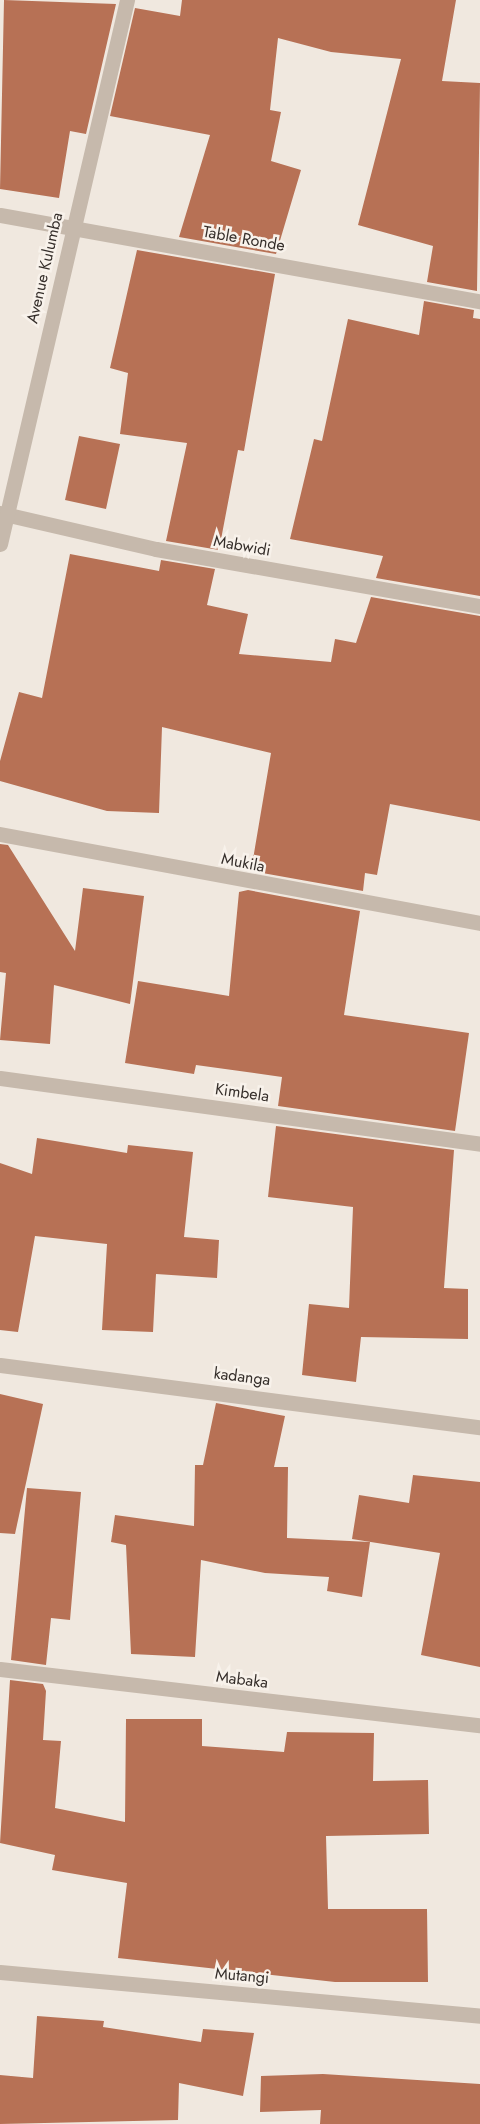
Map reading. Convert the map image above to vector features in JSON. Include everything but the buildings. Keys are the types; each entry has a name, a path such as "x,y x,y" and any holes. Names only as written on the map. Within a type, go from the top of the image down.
{"street":[{"name":"Avenue Kulumba","path":"0,544 3,514 127,0"},
{"name":"Table Ronde","path":"0,215 73,226 480,301"},
{"name":"Mabwidi","path":"3,514 156,549 480,606"},
{"name":"Mukila","path":"0,834 480,923"},
{"name":"Kimbela","path":"0,1078 480,1144"},
{"name":"kadanga","path":"0,1365 480,1427"},
{"name":"Mabaka","path":"0,1669 480,1725"},
{"name":"Mutangi","path":"0,1972 480,2016"}]}
